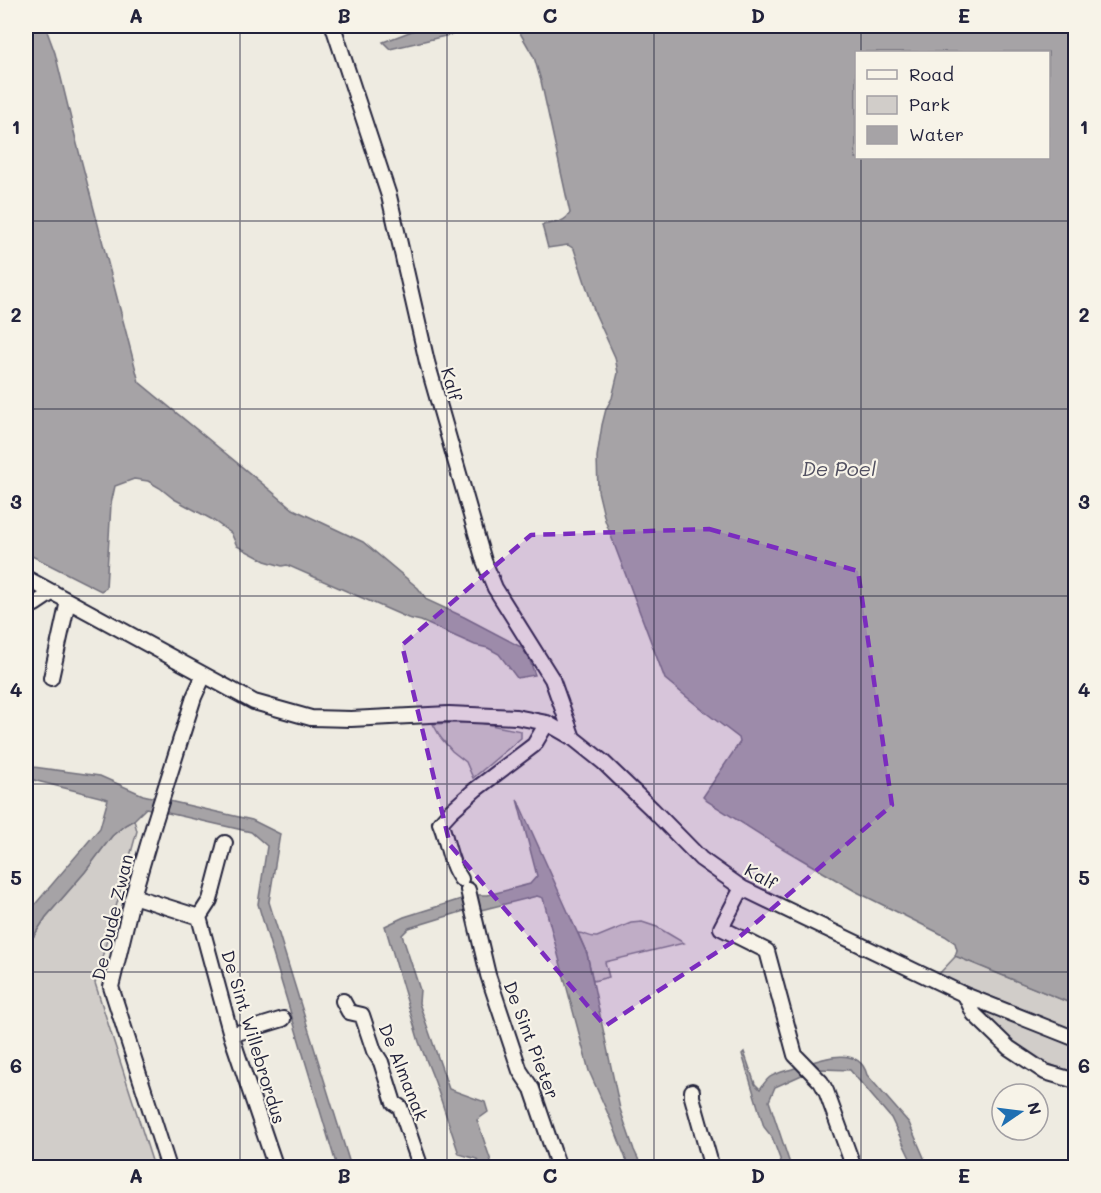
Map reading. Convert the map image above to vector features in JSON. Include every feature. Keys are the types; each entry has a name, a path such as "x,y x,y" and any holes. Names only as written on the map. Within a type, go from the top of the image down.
{"street":[{"name":"Kalf","path":"333,26 389,196 427,362 484,561 495,588 552,679 573,738"},
{"name":"Kalf","path":"26,578 254,702 311,718 351,719 448,714 516,717 547,723 573,738 603,762 701,859 742,888 965,995 1076,1039"},
{"path":"26,604 35,604 53,592"},
{"path":"51,678 68,601"},
{"name":"De Oude Zwan","path":"169,1167 111,987 133,896 154,824 194,697 204,675"},
{"name":"De Sint Pieter","path":"547,723 534,745 476,789 440,823 455,872 464,884 488,975 520,1071 532,1089 559,1167"},
{"path":"133,896 199,916 210,900 225,843"},
{"path":"742,888 721,928 766,951 795,1055 818,1078 826,1091 854,1167"},
{"name":"De Sint Willebrordus","path":"199,916 231,1035 276,1167"},
{"path":"965,995 974,1014 1010,1048 1045,1072 1076,1081"},
{"name":"De Almanak","path":"342,1001 350,1012 362,1015 394,1102 400,1107 420,1167"},
{"path":"231,1035 282,1019"},
{"path":"692,1091 712,1167"}],"highlighted area":[{"path":"709,529 858,571 892,805 737,939 605,1026 450,845 402,645 531,535"}],"green space":[{"path":"475,722 521,731 521,738 473,778 466,762 452,751 433,724"},
{"path":"134,820 137,831 95,983 154,1167 34,1167 26,1159 26,948 46,917 85,872 112,836"},
{"path":"642,922 657,927 684,943 605,962 609,977 593,981 587,954 578,933 597,937 631,923"},
{"path":"956,956 1075,1005 1075,1031 938,975"},
{"path":"979,1005 1075,1046 1075,1074 1043,1061 1018,1046 977,1010"}],"water":[{"path":"26,26 45,26 55,53 139,382 293,509 363,542 418,588 427,600 521,647 529,658 535,675 517,678 499,654 488,648 408,618 287,565 282,566 265,561 237,546 231,533 211,519 174,499 148,481 134,479 115,486 111,504 106,588 101,591 26,553"},
{"path":"425,26 488,26 390,49 383,42"},
{"name":"De Poel","path":"516,26 1075,26 1075,1005 955,956 957,950 955,943 945,936 855,891 772,842 703,797 740,742 739,738 665,679 605,520 598,491 597,457 606,409 612,398 618,373 615,357 595,313 574,249 568,245 548,248 542,225 562,221 570,213 534,57"},
{"path":"26,766 100,776 143,795 252,820 280,834 269,902 351,1167 337,1167 258,904 267,846 251,832 146,808 112,836 85,872 46,917 26,948 26,915 100,828 108,799 26,777"},
{"path":"517,799 587,954 620,1109 642,1167 629,1167 589,1071 543,898 537,896 477,911 464,911 409,928 402,935 420,990 419,1003 449,1089 485,1102 488,1112 477,1120 493,1167 480,1167 477,1159 459,1154 419,1042 385,926 404,917 474,895 488,895 530,884 537,876"},
{"path":"744,1052 755,1084 760,1089 772,1076 812,1062 846,1056 855,1059 909,1123 928,1167 913,1167 891,1118 850,1070 821,1069 775,1087 769,1101 791,1167 783,1167 772,1137 764,1127 742,1054"}]}
